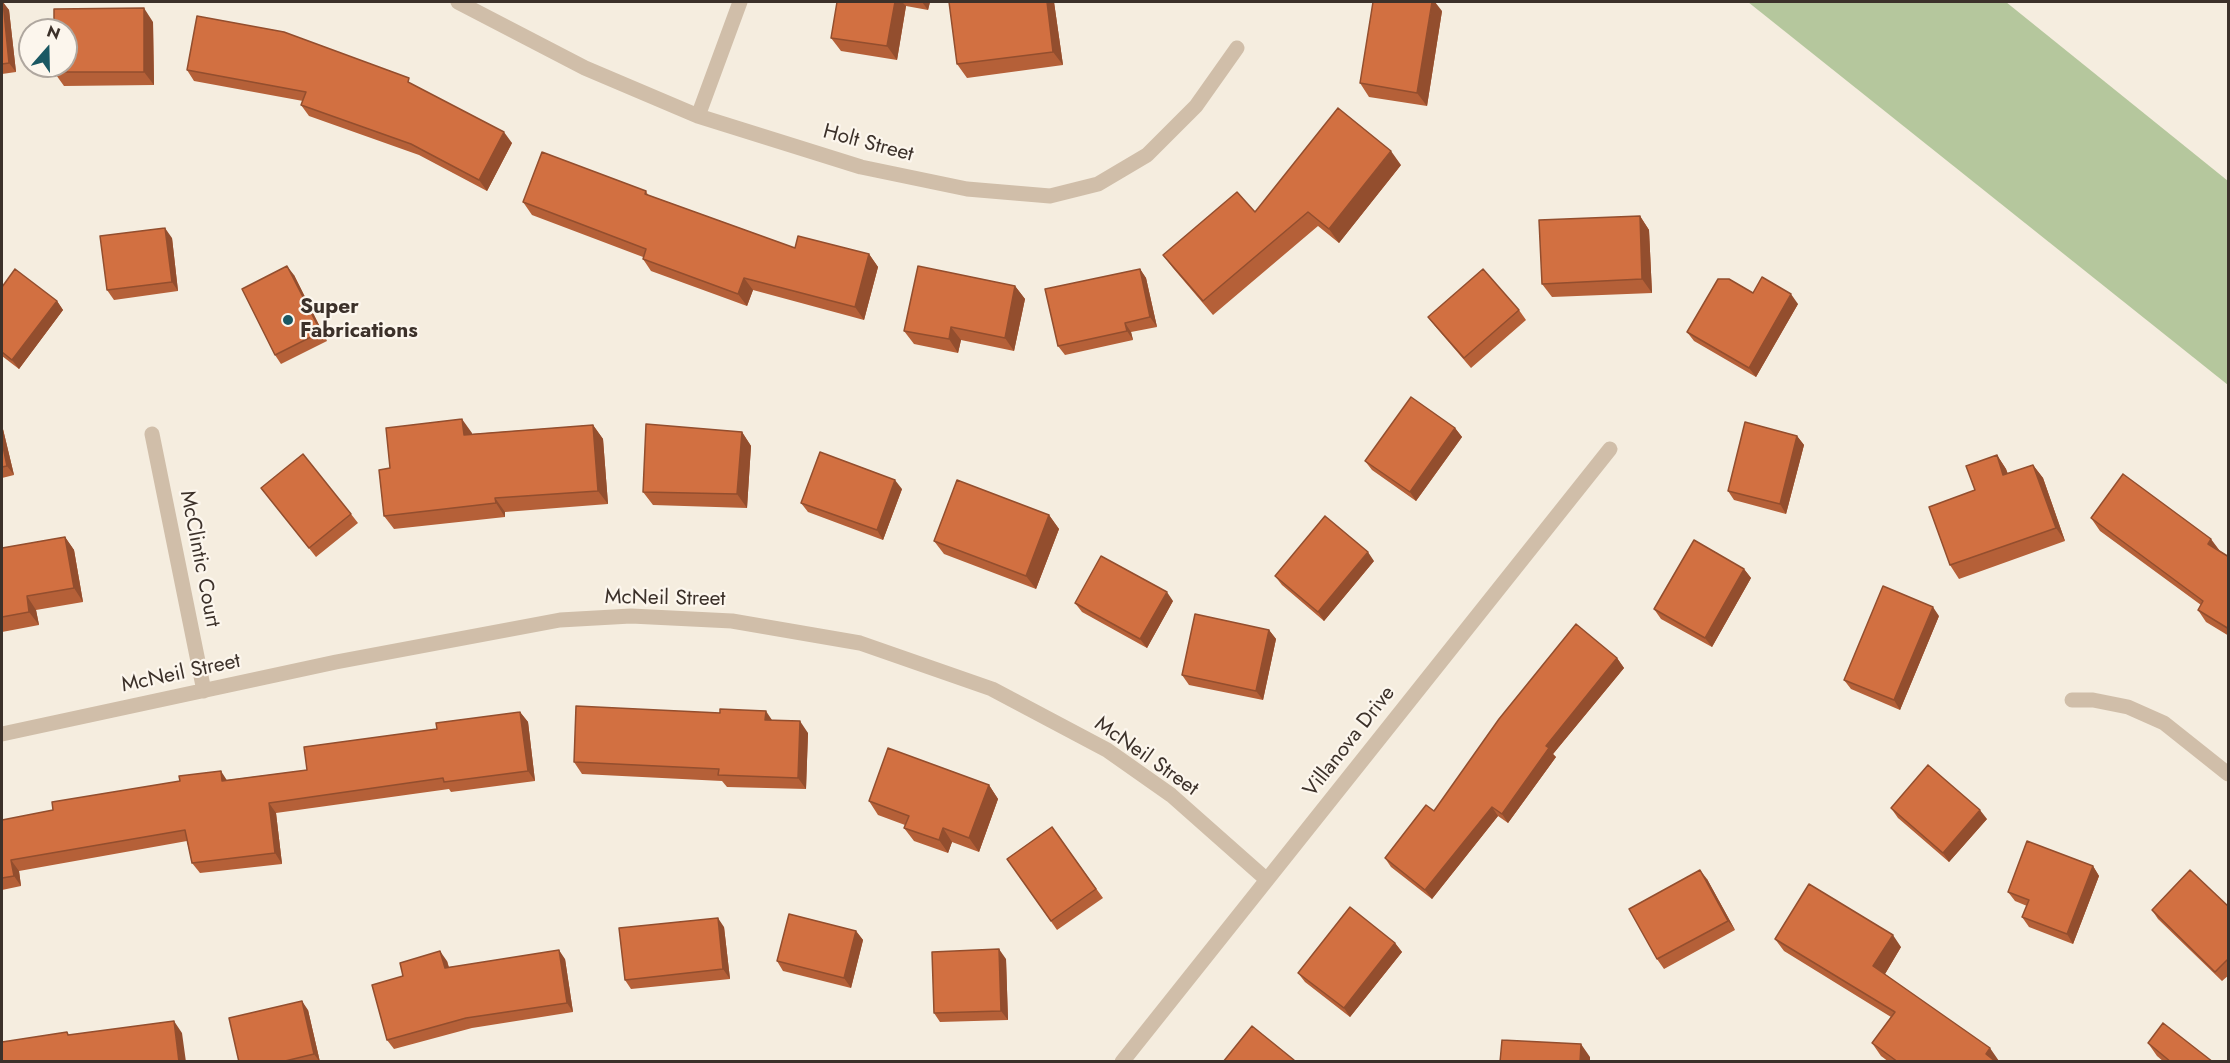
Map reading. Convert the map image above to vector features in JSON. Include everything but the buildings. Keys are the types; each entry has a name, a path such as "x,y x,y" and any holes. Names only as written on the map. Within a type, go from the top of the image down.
{"street":[{"name":"Holt Street","path":"458,2 585,68 698,116 861,167 967,189 1050,196 1098,184 1147,155 1196,106 1237,48"},
{"path":"698,116 740,2"},
{"name":"McClintic Court","path":"152,434 204,691"},
{"name":"Villanova Drive","path":"1122,1062 1610,449"},
{"name":"McNeil Street","path":"2,734 336,662 560,620 631,616 732,621 860,643 992,689 1107,750 1170,795 1268,880"},
{"path":"2072,700 2093,700 2128,707 2164,723 2229,774"}],"green space":[{"path":"1748,2 2006,2 2228,181 2228,385"}],"place":[{"name":"Super Fabrications","path":"288,320"}]}
